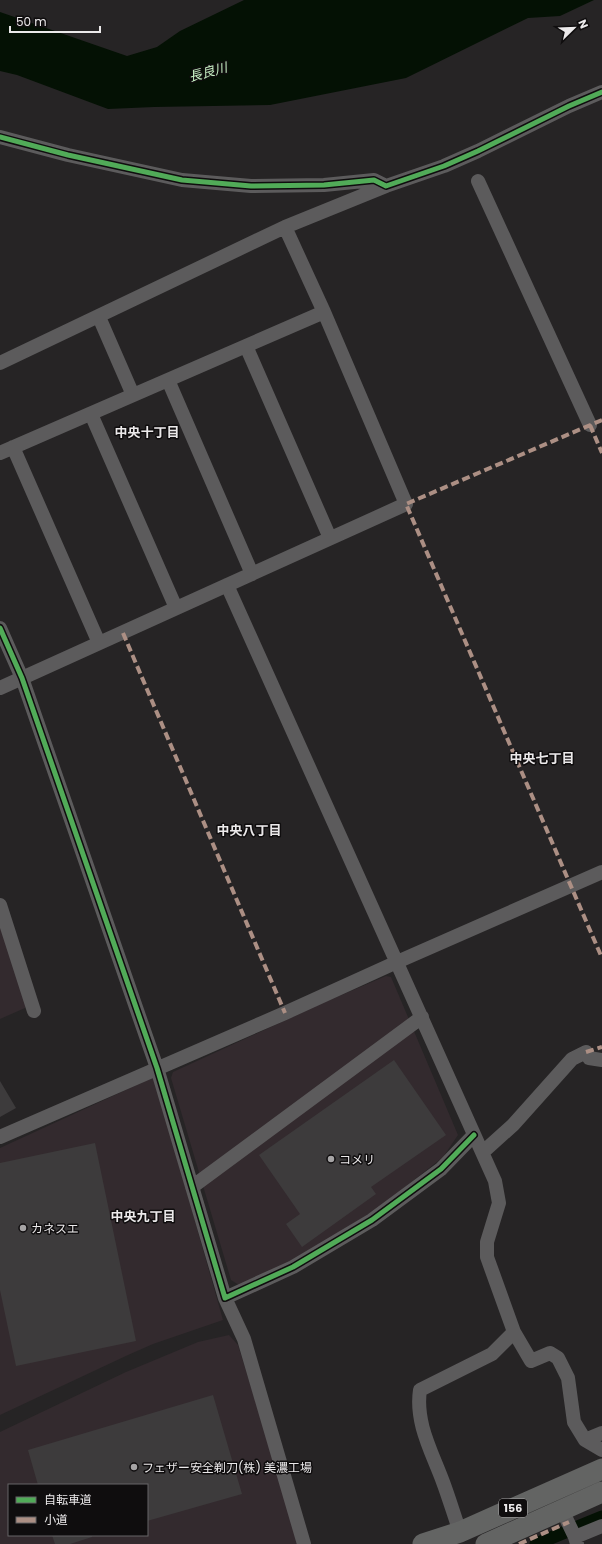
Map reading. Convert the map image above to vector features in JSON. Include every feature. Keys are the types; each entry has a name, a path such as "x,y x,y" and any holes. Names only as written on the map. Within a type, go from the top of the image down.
{"highway":[{"name":"156","path":"423,1544 460,1532 602,1469"},
{"name":"156","path":"486,1544 572,1530 602,1492"}],"street":[{"path":"0,363 286,227 386,186 444,166 569,106 602,92"},
{"path":"0,136 68,155 182,180 251,186 324,185 374,180 386,186"},
{"path":"478,181 590,425"},
{"path":"0,688 406,504 286,227"},
{"path":"0,453 324,312"},
{"path":"99,317 133,395"},
{"path":"246,346 330,538"},
{"path":"168,380 252,574"},
{"path":"91,414 176,608"},
{"path":"14,448 99,643"},
{"path":"227,585 495,1180 499,1202 487,1242 487,1257 514,1332 531,1361 550,1353 558,1358 568,1378 574,1422 585,1440 602,1450"},
{"path":"0,628 22,678 157,1068 225,1298 244,1339 304,1544"},
{"path":"0,1137 286,1013 397,962 602,872"},
{"path":"0,905 34,1011"},
{"path":"192,1187 422,1017"},
{"path":"483,1152 513,1125 572,1059 586,1052 589,1058 602,1060"},
{"path":"225,1298 293,1267 372,1220 441,1169 474,1135"},
{"path":"460,1532 443,1480 426,1441 418,1404 420,1390 492,1354 514,1332"},
{"path":"585,1440 602,1433"},
{"path":"572,1530 602,1526"}],"shaded area":[{"path":"0,924 26,1003 25,1008 0,1019"},
{"path":"386,976 391,977 458,1135 443,1157 380,1207 285,1266 239,1285 231,1280 171,1078 173,1072 325,1002"},
{"path":"154,1077 223,1320 153,1344 0,1415 0,1148"},
{"path":"229,1335 238,1345 300,1544 0,1544 0,1432 126,1372 198,1342"}],"water":[{"name":"長良川","path":"244,0 594,0 560,16 528,18 406,78 270,105 108,109 17,75 0,71 0,12 127,56 157,47 180,31"}],"building":[{"path":"394,1060 446,1135 371,1187 376,1194 302,1247 286,1224 300,1214 259,1155"},
{"path":"0,1081 16,1108 0,1117"},
{"path":"95,1143 136,1341 16,1366 0,1290 0,1163"},
{"name":"フェザー安全剃刀(株) 美濃工場","path":"213,1395 242,1494 148,1521 148,1484 38,1484 28,1450"},
{"path":"52,1536 92,1536 70,1544 55,1544"}],"waterway":[{"path":"536,1544 602,1517"}],"marked path":[{"path":"602,420 406,504 602,958"},
{"path":"590,425 602,453"},
{"path":"123,633 285,1013"},
{"path":"586,1052 602,1047"},
{"path":"519,1544 569,1522"}],"cycle path":[{"path":"0,137 68,155 182,180 251,186 324,185 374,180 386,186 444,166 569,106 602,92"},
{"path":"0,628 22,678 157,1068 225,1298 293,1267 372,1220 441,1169 474,1135"}],"place":[{"name":"コメリ","path":"331,1159"},
{"name":"カネスエ","path":"23,1228"},
{"name":"フェザー安全剃刀(株) 美濃工場","path":"134,1467"}],"district":[{"name":"中央十丁目","path":"147,432"},
{"name":"中央七丁目","path":"542,758"},
{"name":"中央八丁目","path":"249,830"},
{"name":"中央九丁目","path":"143,1216"}]}
